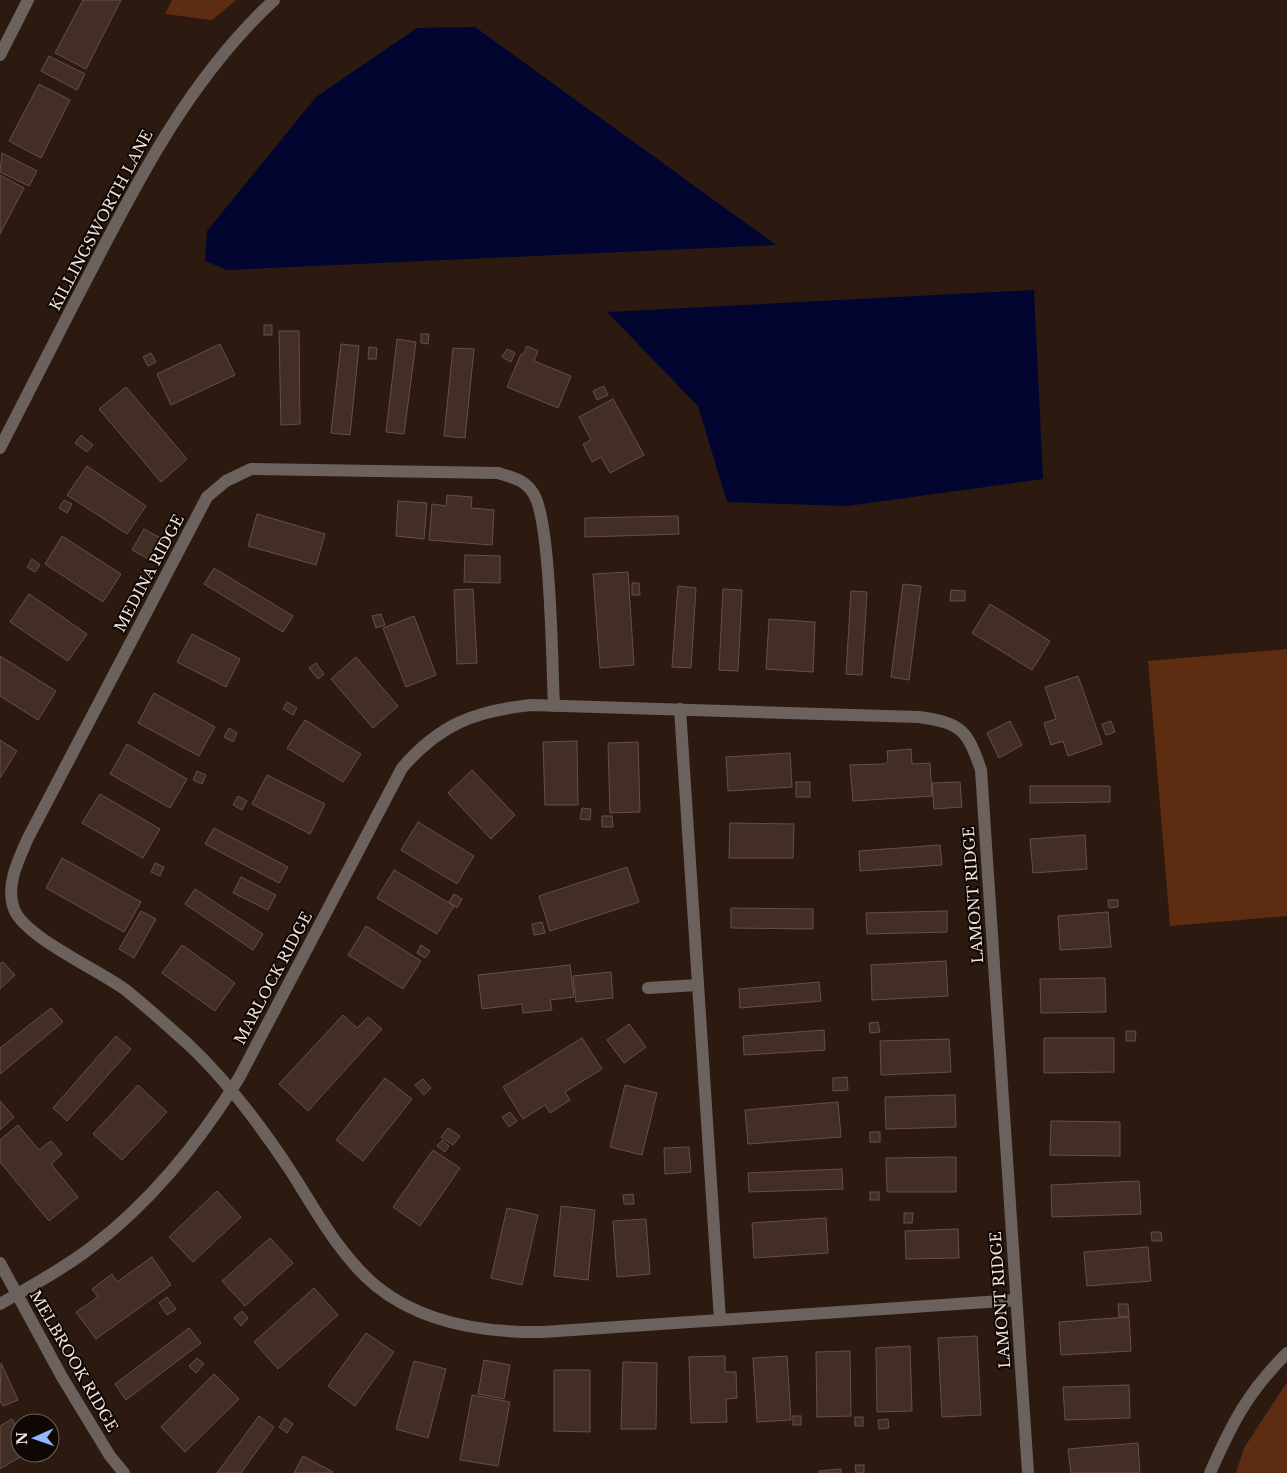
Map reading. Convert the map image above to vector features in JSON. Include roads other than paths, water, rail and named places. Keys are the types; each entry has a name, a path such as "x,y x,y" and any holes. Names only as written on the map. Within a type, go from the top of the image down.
{"street":[{"path":"0,55 28,0"},
{"name":"KILLINGSWORTH LANE","path":"0,448 136,182 181,108 245,27 274,0"},
{"name":"MEDINA RIDGE","path":"554,706 543,532 540,512 534,495 522,480 498,473 251,469 226,481 207,496 28,838 15,870 10,893 14,910 29,929 126,990 189,1045 230,1091 288,1168 323,1222 350,1258 376,1286 414,1310 459,1325 501,1333 1016,1300"},
{"name":"MARLOCK RIDGE","path":"0,1304 93,1246 131,1214 176,1167 211,1124 402,768 419,748 436,734 468,718 494,709 531,705 554,706"},
{"name":"LAMONT RIDGE","path":"554,706 919,717 944,720 958,728 972,744 981,770 1028,1473"},
{"path":"680,709 720,1320"},
{"path":"648,988 698,985"},
{"name":"MELBROOK RIDGE","path":"0,1263 62,1377 110,1456 124,1473"},
{"path":"1210,1473 1230,1426 1261,1379 1287,1352"}],"water":[{"path":"475,27 776,245 227,270 205,261 207,231 316,97 417,28"},
{"path":"1034,290 1043,479 847,506 727,502 698,406 607,312"}]}
